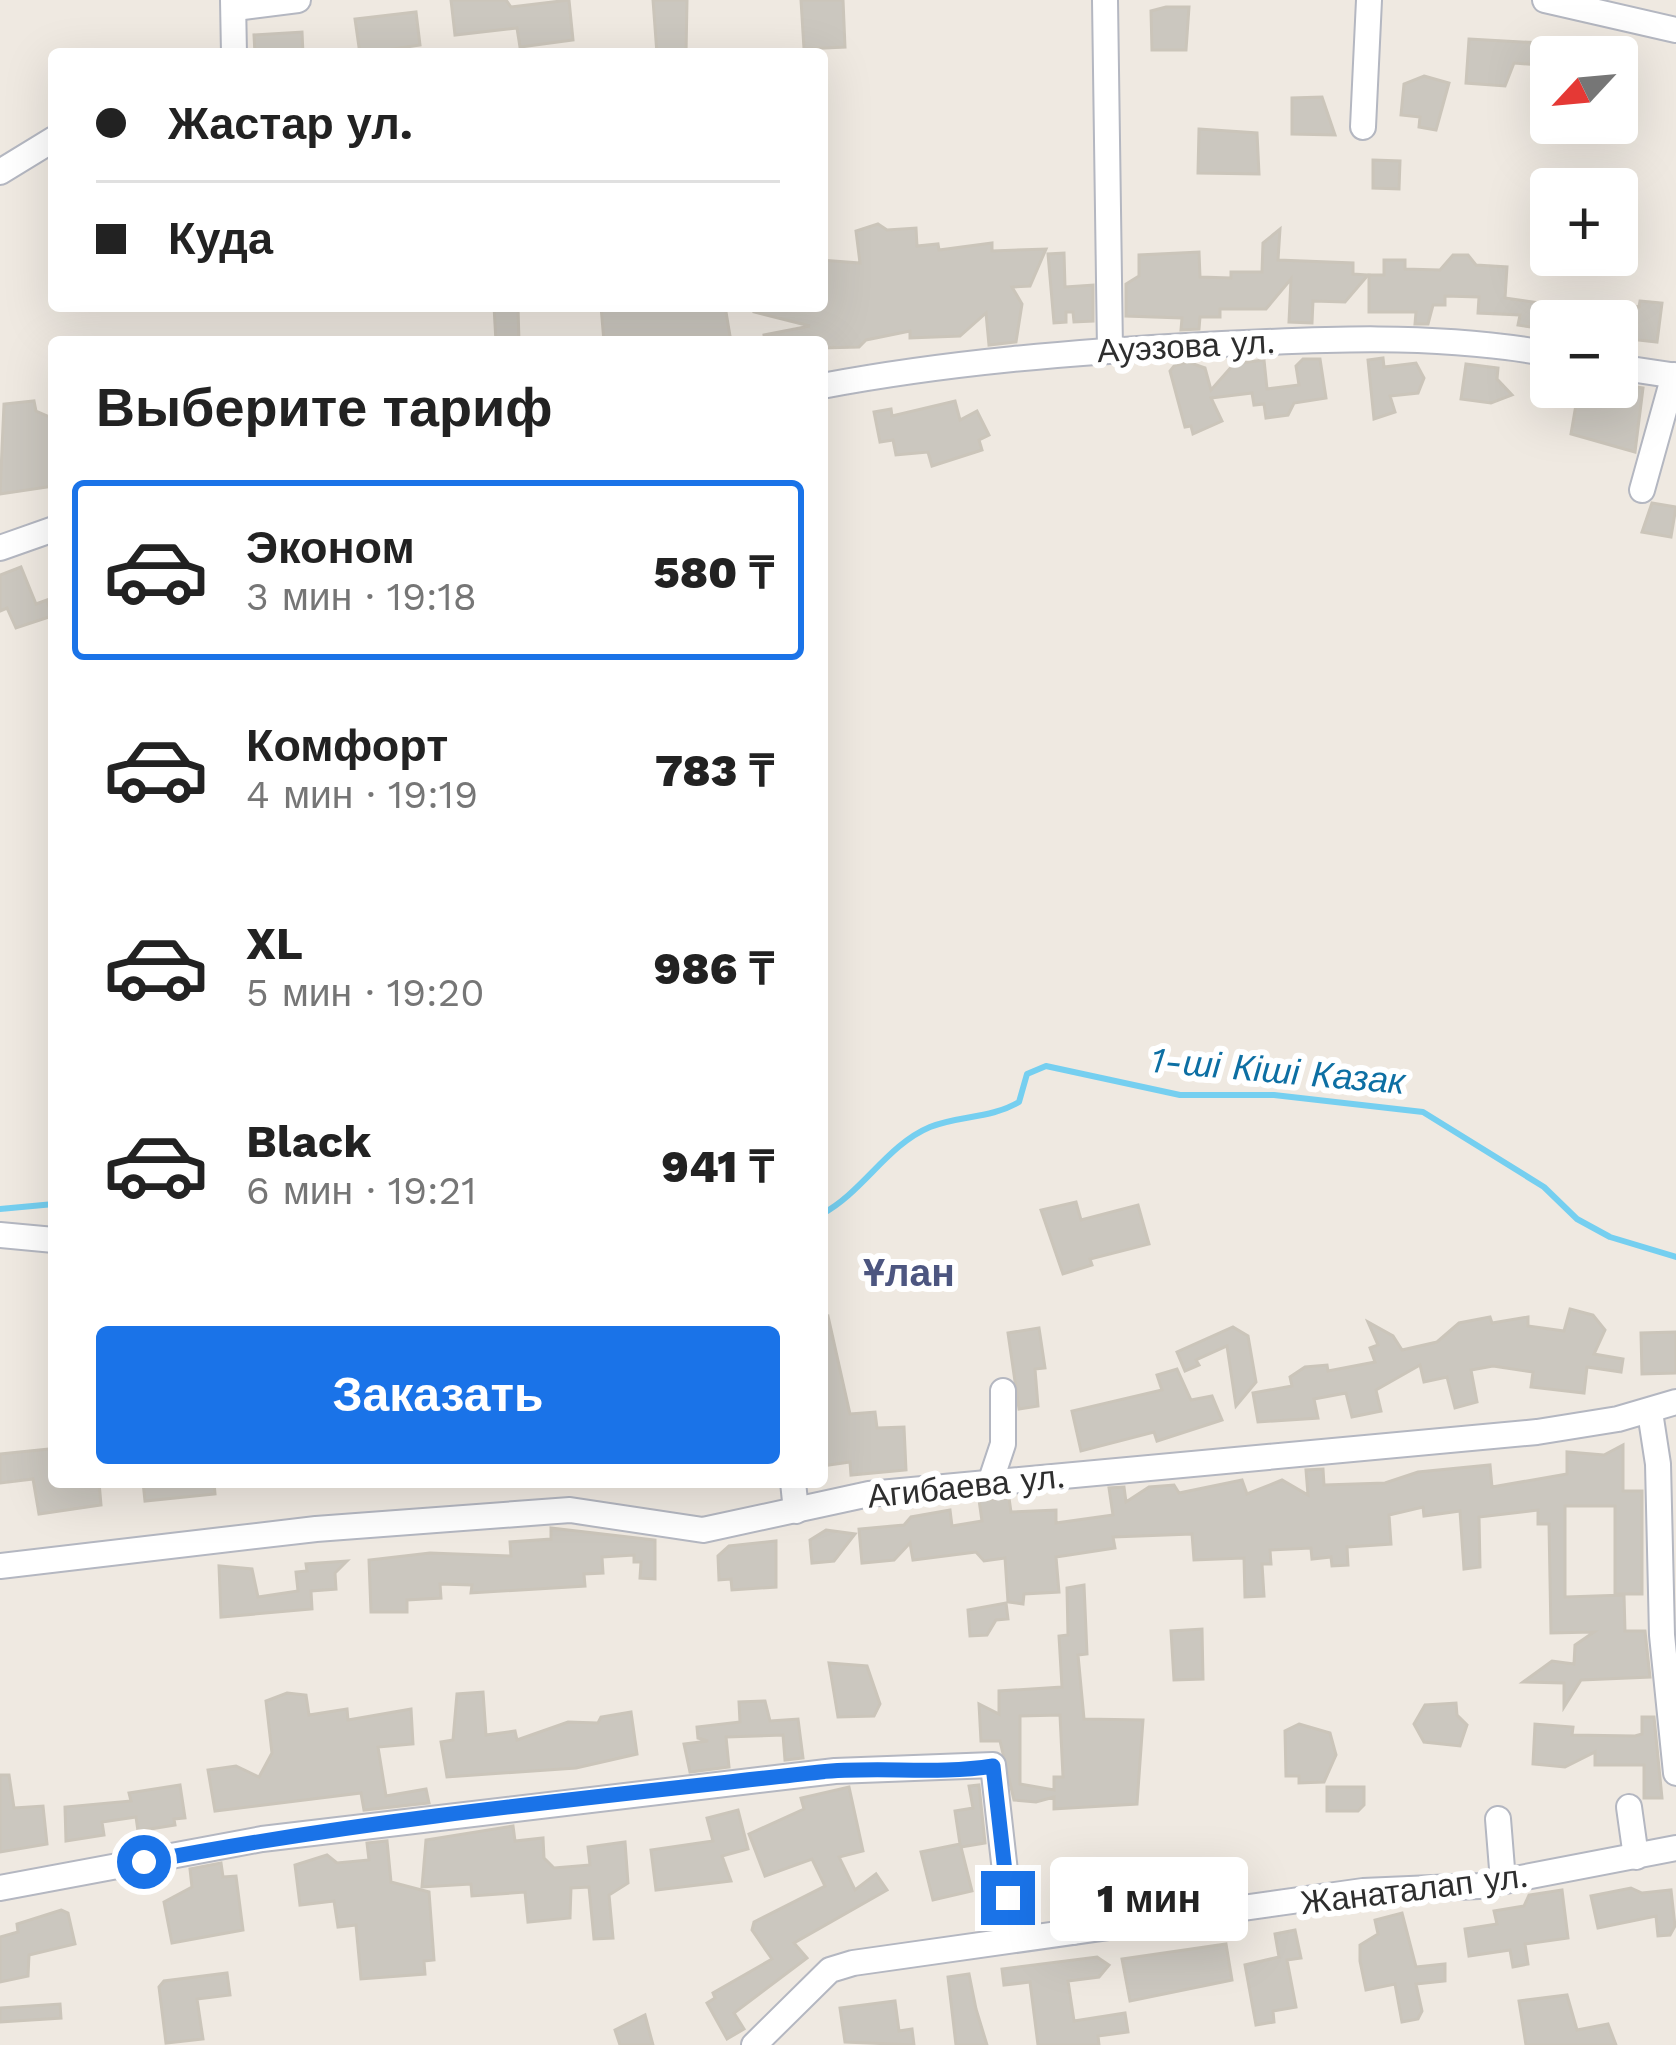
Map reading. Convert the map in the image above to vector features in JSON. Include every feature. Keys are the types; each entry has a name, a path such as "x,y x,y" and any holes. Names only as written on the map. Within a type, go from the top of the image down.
{"street":[{"path":"234,48 234,4 298,0"},
{"path":"1105,0 1110,350"},
{"path":"1363,127 1369,0"},
{"path":"1545,0 1676,30"},
{"path":"0,172 48,143"},
{"name":"Ауэзова ул.","path":"828,385 944,366 1110,350 1393,340 1499,344 1530,350"},
{"path":"1638,370 1675,375 1642,490"},
{"path":"0,548 48,531"},
{"path":"0,1235 48,1239"},
{"path":"990,1483 1003,1444 1003,1391"},
{"name":"Агибаева ул.","path":"0,1566 316,1529 570,1510 703,1530 869,1494 1538,1432 1650,1412 1676,1402"},
{"path":"1650,1412 1658,1464 1662,1635 1676,1773"},
{"path":"794,1488 796,1511"},
{"path":"0,1888 262,1839 836,1771 993,1766 1008,1898 1031,1937"},
{"path":"1629,1807 1636,1857"},
{"path":"1498,1819 1503,1881"},
{"name":"Жанаталап ул.","path":"754,2045 830,1970 1385,1888 1503,1881 1676,1848"},
{"path":"1070,1877 1073,1932"}],"building":[{"path":"451,0 506,0 511,7 569,0 573,40 520,47 517,28 455,35"},
{"path":"653,0 687,0 686,48 657,48"},
{"path":"801,0 843,0 845,47 804,48"},
{"path":"1189,7 1186,50 1152,50 1151,11"},
{"path":"416,12 420,45 359,48 355,19"},
{"path":"302,32 303,48 255,48 254,35"},
{"path":"1469,39 1530,42 1530,64 1514,63 1505,86 1466,83"},
{"path":"1424,76 1449,83 1436,130 1419,127 1420,117 1401,115 1404,84"},
{"path":"1322,97 1335,135 1292,134 1292,98"},
{"path":"1199,129 1257,133 1259,174 1198,173"},
{"path":"1373,160 1400,161 1399,189 1373,188"},
{"path":"878,224 887,230 916,228 917,246 938,244 939,250 992,243 992,251 1046,249 1030,286 1012,287 1022,304 1016,342 989,345 986,313 960,336 910,338 910,331 866,340 859,347 828,348 828,336 764,336 810,326 754,312 828,312 828,260 860,263 856,231"},
{"path":"1280,229 1278,260 1353,263 1353,274 1368,275 1345,302 1313,301 1312,323 1289,322 1291,279 1266,309 1220,309 1220,317 1200,317 1199,329 1181,330 1182,318 1126,316 1126,284 1139,276 1139,255 1199,252 1200,277 1231,278 1231,272 1262,272 1263,243"},
{"path":"1064,253 1065,287 1093,285 1093,321 1074,322 1073,312 1066,312 1066,322 1054,323 1048,254"},
{"path":"1453,255 1468,255 1476,265 1507,267 1505,298 1530,302 1530,327 1518,325 1520,315 1478,313 1479,297 1445,296 1445,305 1433,305 1428,324 1415,324 1416,312 1369,312 1369,275 1384,275 1384,260 1405,260 1405,269 1440,270"},
{"path":"1640,301 1662,303 1657,342 1638,340"},
{"path":"494,312 518,312 519,336 496,336"},
{"path":"602,312 726,312 730,336 604,336"},
{"path":"1383,358 1384,367 1416,363 1424,378 1418,393 1390,396 1395,412 1374,419 1368,360"},
{"path":"1303,359 1320,359 1326,398 1294,403 1288,415 1266,418 1264,404 1254,405 1252,393 1211,398 1222,421 1193,434 1191,426 1185,427 1170,371 1174,366 1188,362 1205,368 1211,390 1234,364 1264,360 1267,389 1299,385 1296,366"},
{"path":"1466,364 1498,368 1497,379 1512,395 1491,403 1461,399"},
{"path":"1638,387 1643,388 1635,452 1571,434 1575,408 1638,408"},
{"path":"34,401 36,411 48,416 48,487 0,494 4,404"},
{"path":"955,401 960,420 977,411 989,435 979,440 982,450 932,466 928,452 896,455 893,440 880,442 874,412 891,409 892,416"},
{"path":"1652,503 1676,507 1671,537 1642,532"},
{"path":"21,567 36,604 47,600 48,617 16,628 7,608 0,611 0,575"},
{"path":"1076,1202 1081,1220 1138,1205 1149,1244 1090,1259 1092,1265 1063,1274 1041,1210"},
{"path":"1570,1309 1593,1315 1605,1330 1594,1354 1623,1359 1621,1372 1587,1367 1584,1393 1531,1387 1533,1372 1493,1366 1471,1370 1477,1402 1455,1408 1447,1377 1424,1382 1420,1365 1376,1390 1381,1411 1352,1417 1346,1393 1314,1399 1318,1418 1258,1422 1253,1393 1292,1386 1290,1377 1305,1367 1327,1365 1328,1371 1375,1362 1370,1348 1378,1345 1368,1322 1393,1336 1402,1350 1437,1342 1459,1323 1490,1317 1492,1323 1528,1317 1528,1326 1564,1331"},
{"path":"828,1316 850,1414 875,1412 877,1428 904,1427 906,1470 851,1475 850,1462 828,1465"},
{"path":"1233,1327 1248,1336 1256,1382 1236,1406 1227,1346 1196,1360 1199,1365 1185,1371 1177,1352"},
{"path":"1039,1328 1045,1368 1035,1369 1038,1406 1019,1409 1008,1333"},
{"path":"1676,1332 1676,1373 1642,1374 1641,1333"},
{"path":"1177,1369 1191,1400 1212,1396 1222,1420 1157,1441 1154,1432 1081,1451 1072,1411 1162,1390 1157,1375"},
{"path":"1623,1445 1623,1491 1642,1491 1642,1594 1615,1594 1615,1506 1565,1506 1565,1597 1624,1595 1625,1631 1645,1631 1650,1677 1581,1680 1564,1707 1564,1683 1523,1682 1552,1661 1574,1664 1575,1645 1594,1632 1551,1633 1549,1524 1538,1524 1538,1510 1479,1517 1480,1567 1464,1569 1460,1511 1424,1516 1423,1507 1389,1515 1391,1544 1347,1547 1348,1565 1332,1566 1331,1557 1312,1559 1311,1548 1270,1550 1271,1564 1262,1564 1264,1596 1245,1597 1244,1558 1194,1560 1192,1534 1113,1537 1115,1548 1056,1557 1059,1592 1024,1594 1023,1604 1008,1602 1005,1558 984,1561 976,1552 913,1560 910,1543 894,1560 862,1563 859,1529 904,1525 911,1517 950,1510 952,1526 982,1521 979,1500 1009,1498 1011,1512 1056,1510 1056,1523 1113,1515 1109,1488 1124,1487 1126,1502 1149,1487 1174,1485 1179,1493 1242,1480 1247,1494 1282,1480 1308,1495 1306,1470 1323,1469 1324,1485 1385,1483 1418,1472 1490,1465 1492,1487 1567,1474 1567,1452 1604,1455"},
{"path":"48,1449 48,1488 100,1488 101,1505 39,1514 33,1479 0,1483 0,1454"},
{"path":"144,1488 214,1488 215,1494 145,1501"},
{"path":"551,1528 655,1540 655,1579 640,1578 641,1562 634,1562 634,1555 602,1557 603,1573 584,1574 585,1586 471,1593 472,1585 440,1584 441,1598 407,1600 407,1612 371,1612 369,1560 430,1553 511,1556 510,1542 551,1539"},
{"path":"826,1530 855,1534 834,1561 812,1563 810,1540"},
{"path":"776,1541 776,1587 732,1590 731,1579 719,1580 718,1556 729,1546"},
{"path":"347,1561 335,1573 336,1589 311,1591 312,1609 221,1617 219,1566 252,1569 258,1597 298,1591 296,1572 307,1571 306,1564"},
{"path":"1084,1585 1087,1654 1078,1655 1084,1719 1143,1720 1137,1804 1054,1809 1054,1797 1036,1802 1014,1800 1000,1741 981,1741 979,1704 999,1714 999,1691 1062,1687 1059,1636 1068,1635 1067,1588","holes":["1060,1715 1063,1777 1054,1777 1054,1790 1020,1784 1020,1716"]},
{"path":"1006,1603 1008,1619 996,1620 987,1635 970,1636 968,1610"},
{"path":"1202,1629 1203,1679 1174,1680 1171,1631"},
{"path":"829,1663 867,1666 880,1704 874,1716 838,1717"},
{"path":"483,1692 486,1735 515,1731 517,1740 568,1722 598,1723 601,1717 631,1712 637,1754 576,1768 447,1777 441,1742 453,1740 457,1694"},
{"path":"287,1693 306,1695 309,1715 347,1709 348,1720 411,1709 413,1744 378,1747 386,1796 426,1789 429,1803 364,1810 361,1793 215,1811 208,1770 236,1766 259,1777 272,1753 266,1701"},
{"path":"765,1701 770,1721 798,1719 803,1758 785,1760 783,1735 726,1737 729,1767 690,1772 684,1744 708,1741 698,1738 697,1727 740,1722 739,1702"},
{"path":"1456,1703 1457,1715 1467,1725 1460,1746 1424,1742 1414,1724 1425,1705"},
{"path":"1642,1717 1654,1717 1662,1798 1644,1798 1644,1765 1595,1765 1595,1752 1565,1767 1533,1764 1535,1724 1573,1727 1572,1735 1635,1736 1642,1734"},
{"path":"1299,1724 1330,1733 1336,1755 1324,1782 1299,1783 1299,1776 1286,1776 1285,1731"},
{"path":"0,1775 9,1775 14,1808 43,1806 47,1844 0,1852"},
{"path":"180,1785 185,1818 174,1819 175,1825 138,1831 136,1817 102,1822 104,1835 66,1841 65,1807 131,1801 129,1793"},
{"path":"979,1785 985,1843 961,1847 972,1891 933,1900 921,1852 960,1844 955,1811 973,1808 969,1786"},
{"path":"849,1787 863,1851 839,1857 855,1890 876,1874 887,1890 794,1943 807,1958 734,2013 744,2029 727,2039 707,2003 715,1998 713,1993 772,1959 752,1930 754,1922 825,1886 812,1859 765,1876 749,1834 804,1809 801,1798"},
{"path":"1327,1787 1364,1787 1364,1805 1358,1811 1327,1811"},
{"path":"738,1810 748,1849 722,1856 731,1881 656,1890 651,1850 713,1841 707,1818"},
{"path":"513,1826 515,1841 543,1838 544,1858 554,1868 590,1865 588,1847 625,1842 628,1883 609,1895 613,1938 594,1939 589,1887 571,1888 570,1918 528,1922 525,1892 472,1896 471,1884 422,1887 426,1840"},
{"path":"387,1841 391,1882 429,1892 434,1960 424,1961 425,1974 361,1979 356,1925 338,1927 334,1901 300,1905 295,1865 327,1855 337,1863 369,1860 367,1843"},
{"path":"221,1863 223,1877 236,1876 243,1930 172,1943 164,1902 192,1887 190,1869"},
{"path":"1631,1888 1642,1893 1671,1890 1675,1926 1670,1935 1658,1936 1656,1916 1598,1928 1591,1896"},
{"path":"1562,1890 1568,1938 1525,1944 1528,1964 1513,1967 1510,1950 1469,1956 1465,1929 1497,1924 1494,1911 1524,1906 1529,1895"},
{"path":"61,1910 68,1913 75,1944 29,1955 28,1976 0,1982 0,1937 18,1932 17,1924"},
{"path":"1402,1913 1416,1967 1445,1964 1445,1981 1416,1984 1422,2011 1418,2019 1402,2022 1395,1984 1366,1990 1360,1945 1378,1934 1375,1920"},
{"path":"1295,1930 1301,1958 1287,1960 1296,2007 1273,2011 1274,2022 1256,2025 1245,1965 1279,1957 1275,1934"},
{"path":"1226,1944 1232,1980 1130,2001 1122,1959"},
{"path":"1097,1957 1109,1965 1099,1977 1068,1981 1074,2021 1125,2013 1128,2032 1098,2036 1099,2045 1038,2045 1030,1982 1004,1985 1002,1969"},
{"path":"227,1973 230,1995 197,1999 203,2039 166,2043 159,1987 164,1981"},
{"path":"969,1974 987,2045 956,2045 948,1977"},
{"path":"1567,1995 1577,2030 1608,2024 1616,2045 1526,2045 1519,2001"},
{"path":"895,2001 899,2031 912,2029 914,2045 845,2042 840,2008"},
{"path":"60,2004 61,2018 0,2022 0,2008"},
{"path":"645,2015 653,2045 620,2045 615,2030"}],"waterway":[{"name":"1-ші Кіші Казак","path":"828,1210 915,1135 1019,1102 1027,1074 1046,1066 1180,1095 1274,1095 1423,1112 1544,1187 1577,1219 1610,1237 1676,1257"},
{"name":"1-ші Кіші Казак","path":"0,1209 48,1205"}],"district":[{"name":"Ұлан","path":"909,1272"}],"route":[{"path":"144,1862 262,1839 702,1785 836,1771 993,1766 1008,1898"}]}
